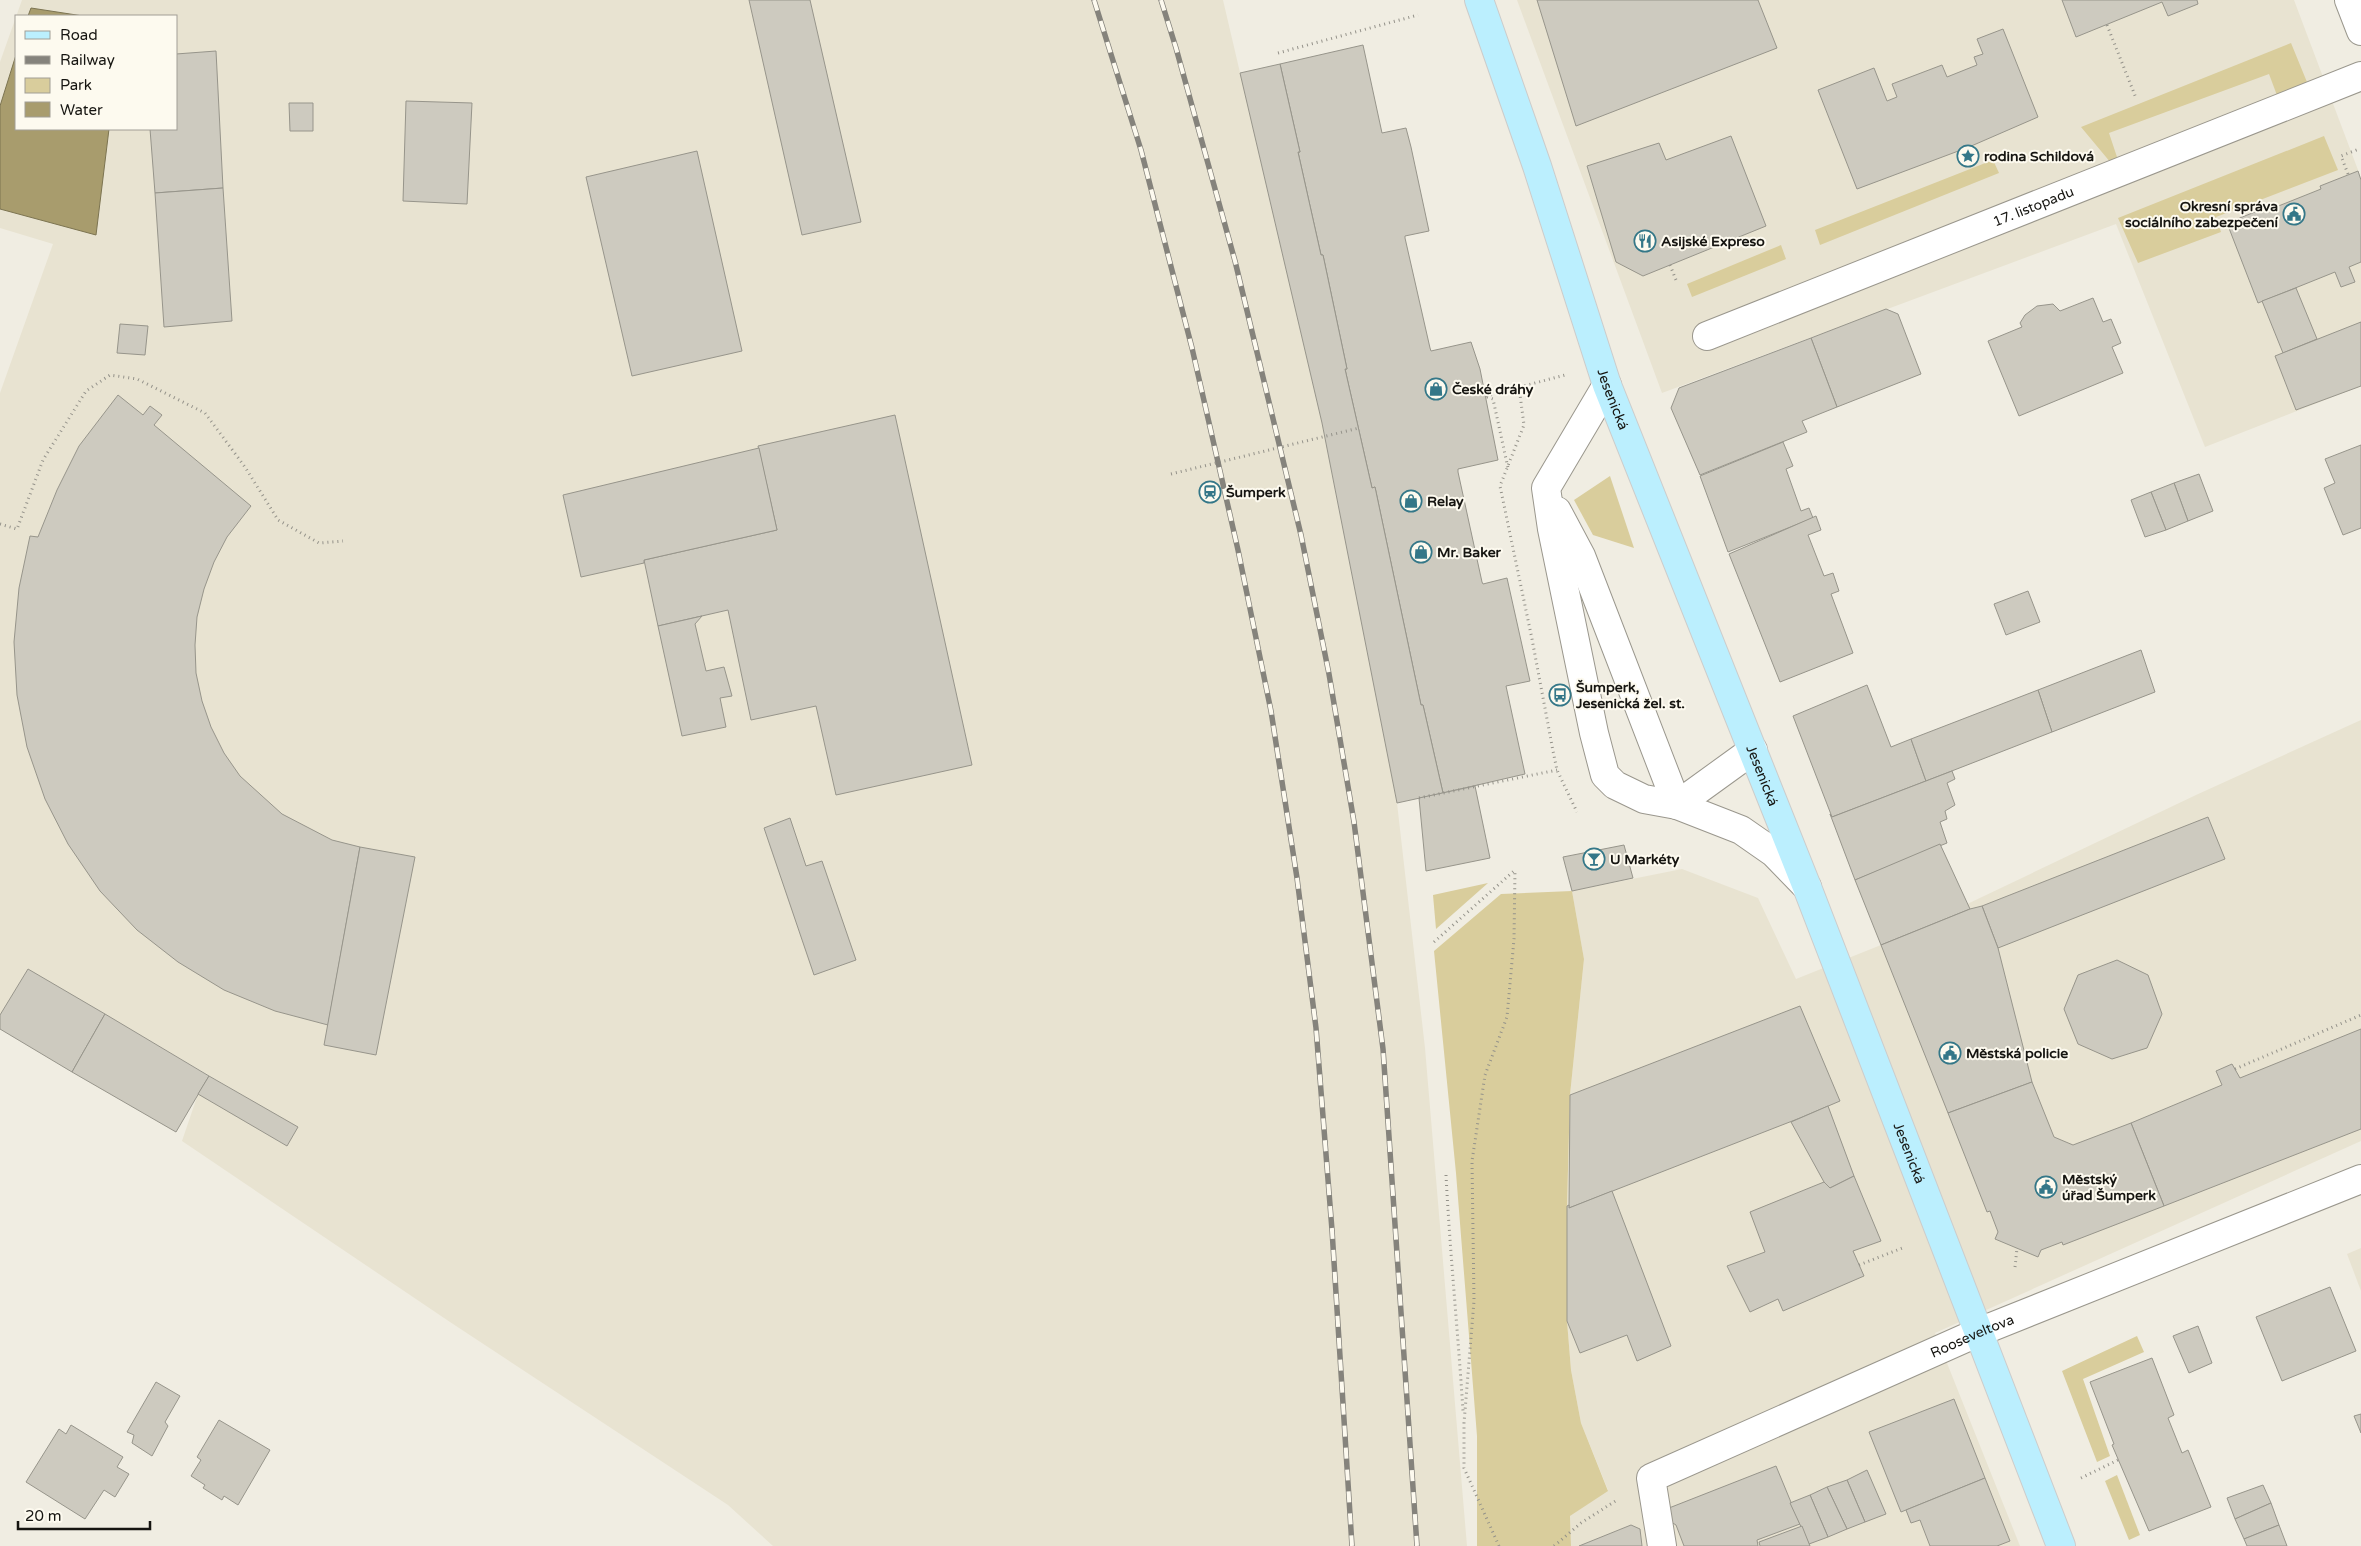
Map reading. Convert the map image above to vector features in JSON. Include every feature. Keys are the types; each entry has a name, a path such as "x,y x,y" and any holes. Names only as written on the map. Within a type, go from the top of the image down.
{"main road":[{"name":"Jesenická","path":"1479,0 1537,166 1607,385 1807,887 2061,1546"}],"street":[{"path":"2349,0 2361,31"},
{"name":"17. listopadu","path":"1707,336 2361,76"},
{"path":"1607,385 1546,488 1554,539 1594,733 1606,775 1615,785 1644,799 1677,806 1741,830 1774,853 1807,887"},
{"path":"1546,488 1581,556 1677,806"},
{"path":"1677,806 1753,750"},
{"name":"Rooseveltova","path":"1662,1546 1652,1478 1980,1332 2361,1179"}],"path":[{"path":"1278,53 1418,15"},
{"path":"2107,25 2136,98"},
{"path":"2348,174 2341,156 2359,149"},
{"path":"1670,265 1676,280"},
{"path":"1508,468 1492,399 1486,396 1571,374"},
{"path":"0,524 17,529 43,460 86,391 110,375 136,379 205,413 246,467 278,520 319,543 343,541"},
{"path":"1171,474 1359,428"},
{"path":"1419,798 1557,770"},
{"path":"1434,942 1515,870 1514,939 1507,1017 1485,1074 1473,1146 1474,1301 1464,1422"},
{"path":"2235,1069 2361,1015"},
{"path":"1446,1175 1450,1249 1458,1320 1464,1422 1464,1468 1499,1546"},
{"path":"1859,1265 1914,1243"},
{"path":"2015,1267 2016,1248"},
{"path":"2081,1478 2118,1460"},
{"path":"1554,1546 1581,1523"}],"shaded area":[{"path":"22,0 1223,0 1322,423 1397,803 1425,1048 1467,1546 773,1546 728,1505 450,1322 182,1141 198,1094 287,1146 297,1127 28,969 0,1015 0,393 53,244 0,228 0,62 15,20 15,130 178,130 178,15 16,15"},
{"path":"1517,0 2294,0 2361,178 2361,386 2205,447 2116,224 1662,393"},
{"path":"2361,720 2361,1141 1935,1333 2020,1546 1571,1546 1570,1516 1608,1490 1581,1423 1571,1370 1567,1321 1567,1206 1570,1095 1584,959 1572,891 1682,869 1758,898 1796,979 1881,945 2196,795"},
{"path":"2361,1248 2361,1291 2347,1254"}],"green space":[{"path":"2291,43 2309,87 2278,98 2269,74 2109,133 2118,160 2111,163 2081,127"},
{"path":"2324,136 2338,170 2216,217 2221,232 2138,263 2118,218"},
{"path":"1993,160 1999,173 1820,245 1815,230"},
{"path":"1781,245 1786,259 1692,297 1687,284"},
{"path":"1610,476 1634,548 1593,535 1574,500"},
{"path":"1488,883 1436,929 1433,895"},
{"path":"1572,891 1584,959 1570,1095 1567,1206 1567,1321 1571,1370 1581,1423 1608,1491 1570,1516 1571,1546 1477,1546 1477,1436 1456,1173 1434,951 1501,894"},
{"path":"2137,1336 2144,1352 2083,1379 2110,1456 2097,1462 2062,1371"},
{"path":"2117,1475 2140,1535 2129,1540 2105,1481"}],"water":[{"path":"31,8 76,15 28,15"},
{"path":"15,58 15,130 109,130 96,235 0,209 0,106"}],"building":[{"path":"749,0 810,0 861,222 802,235"},
{"path":"1537,0 1758,0 1777,48 1576,126"},
{"path":"2062,0 2197,0 2198,4 2168,16 2162,2 2076,37"},
{"path":"2003,29 2038,117 1969,147 1857,189 1818,90 1874,68 1887,101 1897,97 1892,84 1942,65 1947,77 1977,65 1974,57 1983,54 1977,39"},
{"path":"1363,45 1382,133 1406,128 1411,147 1429,231 1405,236 1405,238 1431,351 1471,342 1480,369 1498,460 1458,469 1458,472 1482,582 1483,584 1507,578 1530,681 1506,686 1525,774 1443,793 1423,705 1421,705 1375,487 1372,488 1345,369 1347,369 1323,255 1321,255 1280,64"},
{"path":"216,51 223,188 155,193 150,130 178,130 178,54"},
{"path":"1280,64 1321,255 1323,255 1347,369 1345,369 1372,488 1375,487 1421,705 1423,705 1443,793 1397,803 1322,423 1240,73"},
{"path":"406,101 472,103 467,204 403,201"},
{"path":"289,103 313,103 313,131 290,131"},
{"path":"1731,136 1766,226 1643,276 1616,262 1587,166 1659,143 1666,160"},
{"path":"697,151 742,351 632,376 586,177"},
{"path":"2358,171 2361,180 2361,262 2349,267 2355,282 2341,287 2335,272 2258,303 2227,223 2265,208 2266,211 2321,189 2320,186"},
{"path":"223,188 232,321 164,327 155,193"},
{"path":"2296,288 2317,339 2283,353 2262,301"},
{"path":"2093,298 2103,322 2111,319 2121,343 2112,347 2123,373 2019,416 1988,341 2022,327 2020,323 2025,315 2037,306 2053,304 2060,311"},
{"path":"1886,309 1898,314 1921,374 1837,407 1811,338"},
{"path":"2361,322 2361,386 2296,410 2275,356"},
{"path":"120,324 148,326 145,355 117,353"},
{"path":"1811,338 1837,407 1802,421 1807,432 1700,475 1671,408 1679,388"},
{"path":"118,395 143,415 150,406 162,415 154,425 251,506 227,537 214,562 204,589 197,617 196,673 202,701 211,727 224,753 240,776 282,814 332,840 360,847 328,1025 275,1011 224,990 178,962 137,930 100,891 68,844 45,799 27,747 17,695 14,642 19,588 30,536 38,537 57,490 79,446"},
{"path":"895,415 972,765 836,795 816,706 751,720 728,610 658,626 644,560 777,530 758,446"},
{"path":"1783,442 1793,466 1786,469 1801,511 1809,508 1813,518 1728,552 1700,476"},
{"path":"2361,445 2361,528 2343,535 2324,488 2335,483 2325,459"},
{"path":"759,448 777,530 644,560 644,563 581,577 563,495"},
{"path":"2199,474 2213,511 2188,521 2174,483"},
{"path":"2174,483 2188,521 2166,530 2151,492"},
{"path":"2151,492 2166,530 2145,537 2131,500"},
{"path":"1816,516 1821,530 1808,535 1824,576 1833,573 1839,591 1831,594 1853,653 1780,682 1729,554"},
{"path":"2028,591 2040,622 2006,635 1994,604"},
{"path":"702,616 695,624 706,671 724,667 732,696 720,698 726,727 682,736 658,626"},
{"path":"2141,650 2155,692 2052,732 2038,690"},
{"path":"1867,685 1891,747 1911,739 1926,781 1832,817 1793,716"},
{"path":"2038,690 2052,732 1926,781 1911,739"},
{"path":"1952,771 1955,779 1947,783 1955,805 1945,811 1947,819 1940,822 1947,843 1855,880 1830,814 1832,817"},
{"path":"1475,786 1490,858 1426,871 1419,798"},
{"path":"2208,817 2225,859 1998,948 1982,906"},
{"path":"790,818 806,866 822,861 856,960 814,975 764,828"},
{"path":"1940,844 1970,909 1881,945 1855,880"},
{"path":"1624,845 1633,878 1572,891 1563,857"},
{"path":"360,847 415,857 376,1055 324,1045"},
{"path":"1982,906 1998,948 2032,1082 1948,1113 1881,945 1970,909"},
{"path":"2117,960 2148,975 2162,1014 2147,1048 2112,1059 2078,1044 2064,1009 2078,975"},
{"path":"28,969 105,1014 72,1072 0,1029 0,1015"},
{"path":"1800,1006 1840,1101 1569,1208 1570,1095"},
{"path":"105,1014 209,1076 176,1132 72,1072"},
{"path":"2361,1029 2361,1129 2164,1206 2131,1123 2222,1085 2216,1071 2232,1064 2240,1078"},
{"path":"209,1076 298,1127 287,1146 198,1094"},
{"path":"2032,1082 2054,1137 2073,1145 2131,1123 2164,1206 2063,1245 2062,1242 2041,1250 2038,1257 1995,1239 1998,1232 1990,1211 1987,1212 1948,1113"},
{"path":"1828,1106 1854,1176 1830,1188 1824,1182 1791,1122"},
{"path":"1854,1176 1881,1241 1853,1251 1864,1276 1783,1311 1778,1299 1750,1312 1727,1266 1765,1252 1750,1212 1824,1182 1830,1188"},
{"path":"1612,1191 1671,1346 1637,1361 1627,1335 1580,1353 1567,1321 1567,1206 1569,1205 1569,1208"},
{"path":"2330,1287 2356,1351 2282,1381 2256,1317"},
{"path":"2198,1326 2212,1363 2189,1373 2173,1336"},
{"path":"2152,1358 2174,1415 2168,1418 2182,1453 2188,1450 2211,1507 2149,1531 2112,1445 2114,1444 2090,1382"},
{"path":"156,1382 180,1396 165,1422 168,1426 152,1456 132,1443 134,1435 127,1432"},
{"path":"1954,1399 1985,1478 1901,1512 1869,1432"},
{"path":"2361,1414 2361,1433 2354,1416"},
{"path":"219,1420 270,1450 238,1505 224,1496 222,1500 203,1488 205,1485 191,1476 201,1460 197,1457"},
{"path":"71,1425 123,1457 117,1467 129,1474 115,1497 104,1490 85,1519 26,1482 59,1429 66,1434"},
{"path":"1776,1466 1800,1524 1757,1540 1758,1546 1684,1546 1676,1525 1663,1517 1669,1508"},
{"path":"1867,1470 1886,1514 1865,1522 1847,1480"},
{"path":"1985,1478 2010,1541 1997,1546 1930,1546 1920,1520 1911,1523 1906,1510"},
{"path":"1847,1480 1865,1522 1847,1529 1827,1487"},
{"path":"2263,1485 2271,1503 2235,1519 2227,1498"},
{"path":"1827,1487 1847,1529 1828,1537 1810,1495"},
{"path":"1810,1495 1828,1537 1809,1544 1790,1503"},
{"path":"2271,1503 2279,1525 2244,1539 2235,1519"},
{"path":"1631,1525 1640,1529 1642,1546 1579,1546"},
{"path":"2279,1525 2287,1546 2247,1546 2244,1539"},
{"path":"1802,1526 1810,1546 1760,1546 1759,1542"}],"railway":[{"path":"1094,0 1141,150 1192,348 1238,550 1271,711 1297,878 1316,1028 1332,1230 1352,1546"},
{"path":"1161,0 1235,261 1301,535 1329,674 1354,822 1383,1049 1417,1546"}],"place":[{"name":"rodina Schildová","path":"1968,156"},
{"name":"Okresní správa sociálního zabezpečení","path":"2294,214"},
{"name":"Asijské Expreso","path":"1645,241"},
{"name":"České dráhy","path":"1436,389"},
{"name":"Šumperk","path":"1210,492"},
{"name":"Relay","path":"1411,501"},
{"name":"Mr. Baker","path":"1421,552"},
{"name":"Šumperk, Jesenická žel. st.","path":"1560,695"},
{"name":"U Markéty","path":"1594,859"},
{"name":"Městská policie","path":"1950,1053"},
{"name":"Městský úřad Šumperk","path":"2046,1187"}]}
